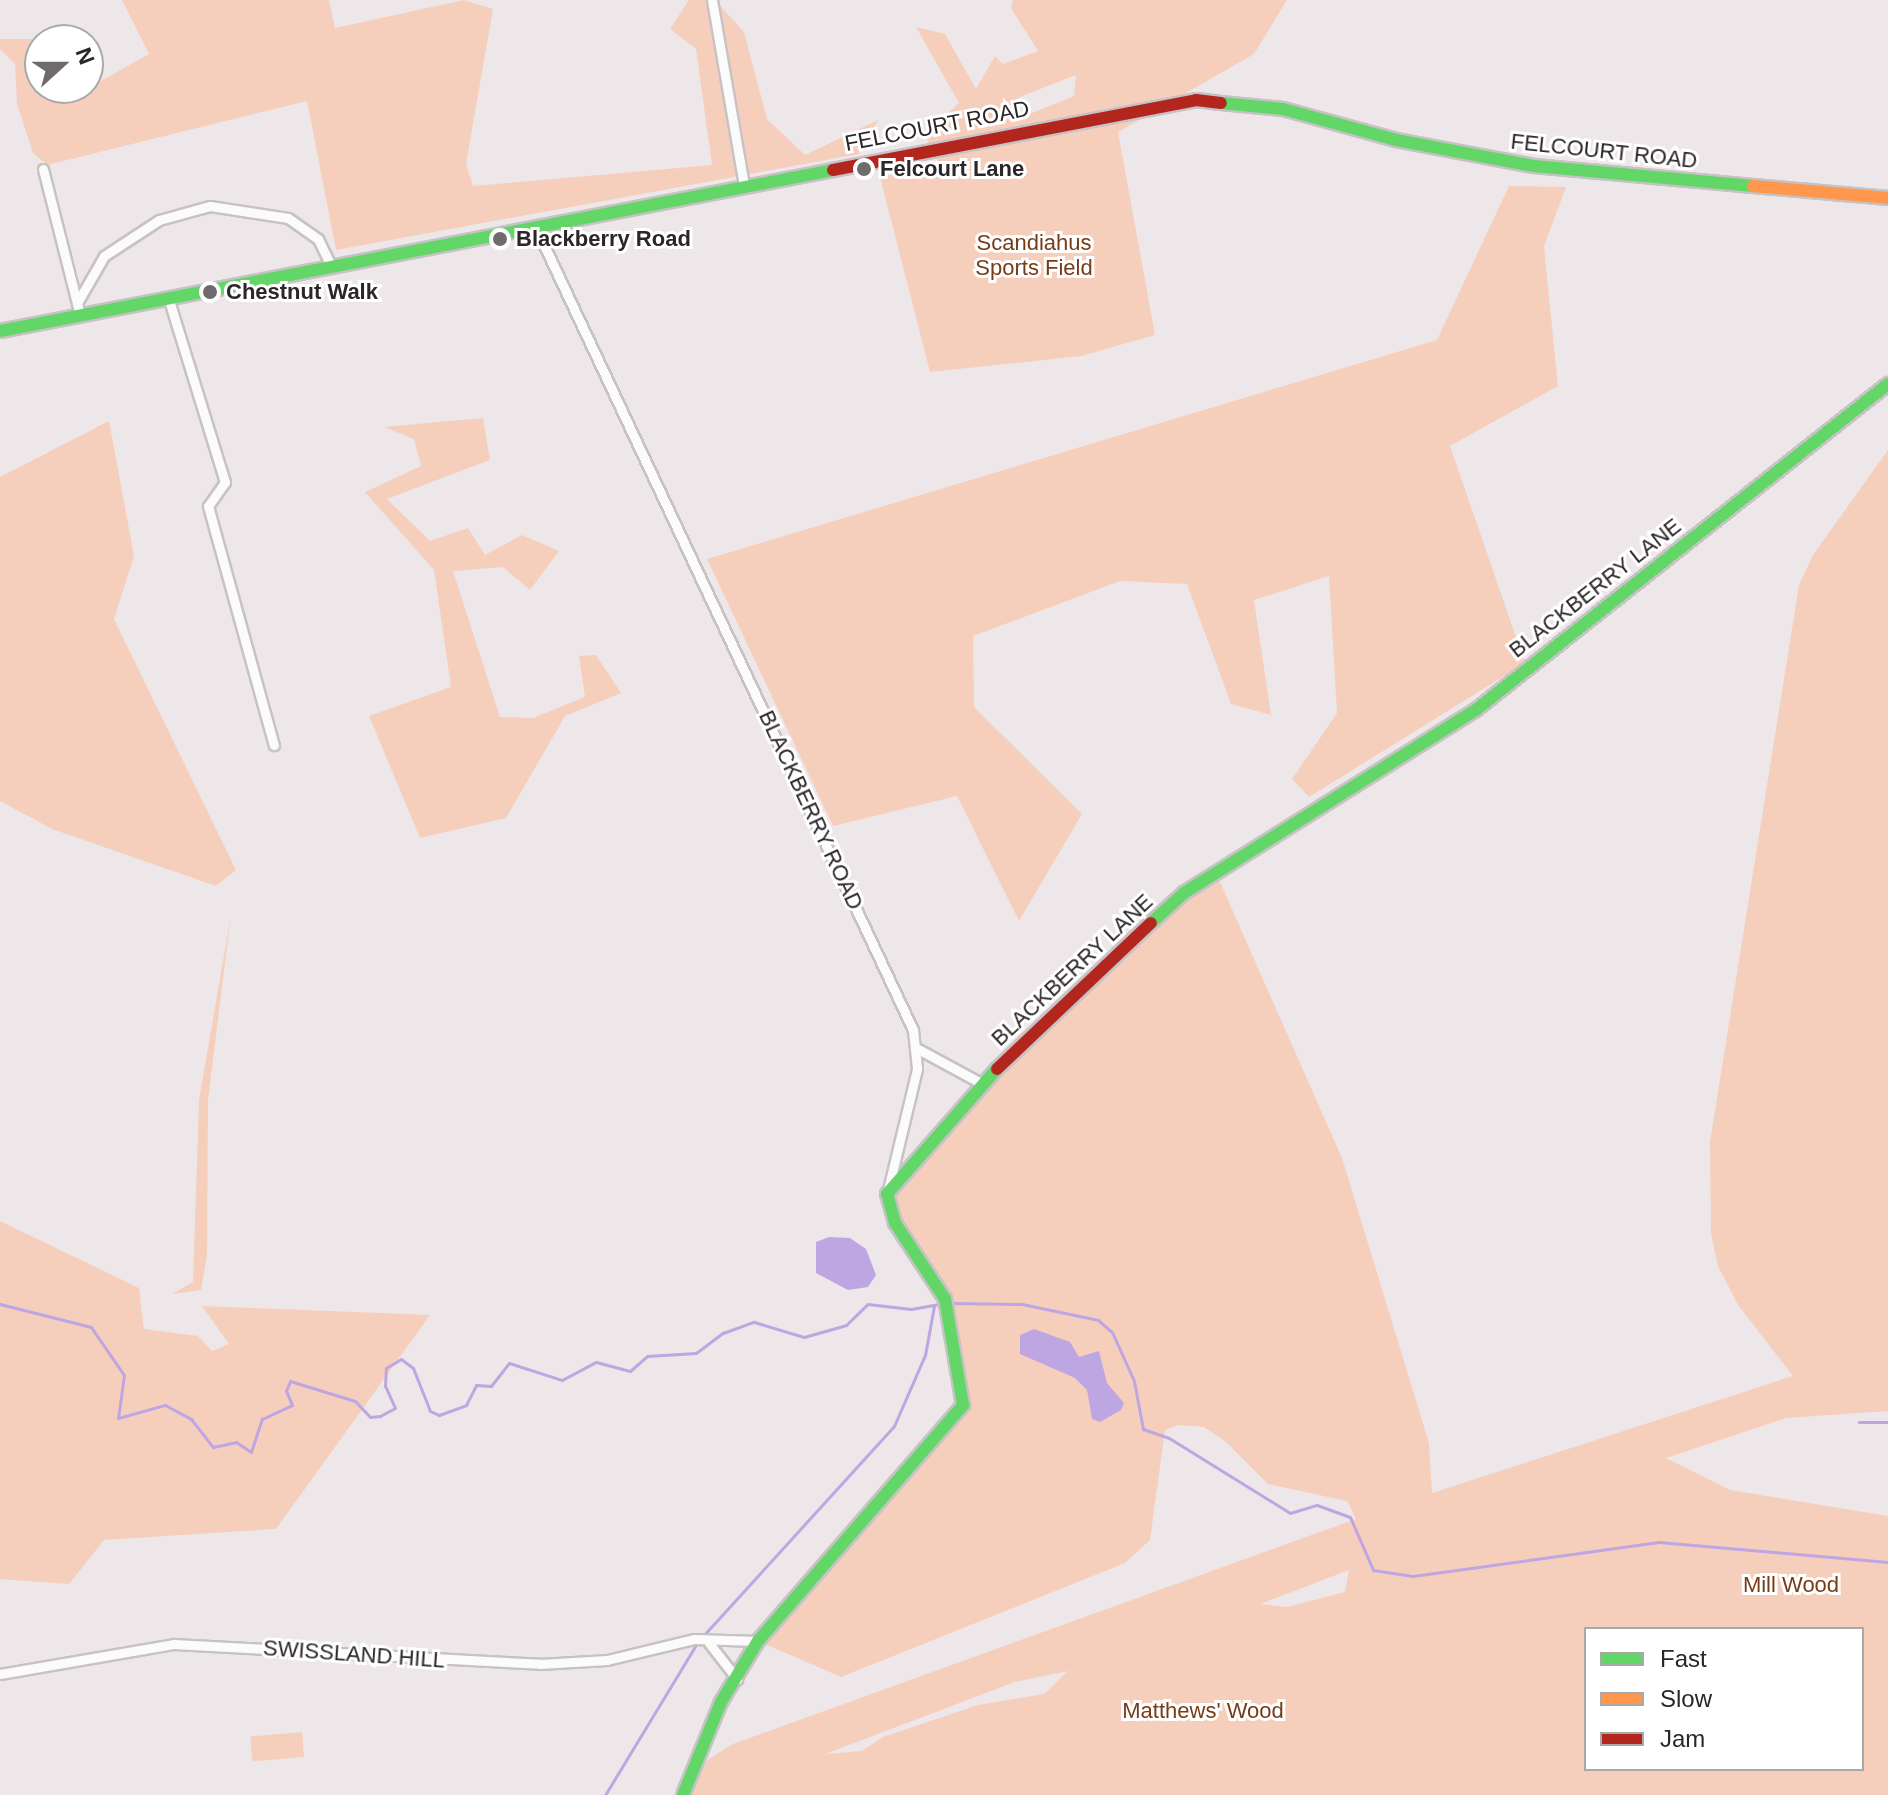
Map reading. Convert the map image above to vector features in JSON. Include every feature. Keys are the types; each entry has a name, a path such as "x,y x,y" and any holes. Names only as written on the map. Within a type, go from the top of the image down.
{"street":[{"path":"712,0 744,185"},
{"name":"FELCOURT ROAD","path":"0,331 78,310 332,268 744,185 1196,100 1272,107 1419,145 1534,166 1888,198"},
{"path":"43,169 78,310"},
{"path":"78,310 91,271 126,238 159,220 210,206 288,218 318,239 332,268"},
{"name":"BLACKBERRY ROAD","path":"535,226 918,1049"},
{"path":"168,297 225,482 208,506 274,745"},
{"name":"BLACKBERRY LANE","path":"887,1194 981,1083 1184,893 1477,709 1888,384"},
{"path":"683,1795 721,1702 758,1641 963,1405 964,1384 945,1299 895,1223 887,1194 918,1049 981,1083"},
{"name":"SWISSLAND HILL","path":"0,1674 174,1644 540,1664 607,1660 694,1639 709,1643 758,1641"},
{"path":"709,1643 737,1679"}],"green space":[{"path":"122,0 329,0 335,28 464,0 493,9 466,164 473,186 712,165 696,49 670,29 689,0 715,0 744,32 767,119 805,155 878,120 859,154 336,250 307,101 47,165 33,153 17,104 15,64 0,49 0,39 24,39 24,104 104,104 104,79 149,54"},
{"name":"Scandiahus Sports Field","path":"1013,0 1287,0 1254,54 1118,132 1155,335 1081,356 930,372 880,177 940,165 925,136 959,103 916,27 945,34 976,89 995,56 1003,64 1038,51 1011,8","holes":["1076,75 1074,96 1015,120 1017,98"]},
{"path":"1509,186 1566,187 1544,246 1558,386 1450,446 1525,663 1309,797 1292,779 1337,713 1329,576 1254,600 1271,715 1231,704 1187,584 1120,581 973,636 974,707 1082,814 1019,921 957,796 833,826 707,559 1437,340"},
{"path":"483,418 490,460 387,499 430,541 468,528 485,555 522,535 559,551 530,590 503,567 453,571 500,717 533,718 585,697 579,656 596,655 621,693 565,716 506,818 420,838 369,716 451,687 434,570 365,492 421,466 414,439 384,427"},
{"path":"109,421 134,556 114,619 236,870 216,886 52,829 0,801 0,477"},
{"path":"1888,450 1888,1411 1786,1418 1666,1458 1730,1490 1888,1516 1888,1795 691,1795 707,1760 733,1744 1356,1519 1347,1501 1268,1484 1226,1442 1204,1427 1179,1425 1165,1430 1150,1540 1125,1563 841,1677 758,1641 961,1410 954,1327 887,1194 981,1083 1184,893 1216,873 1342,1158 1429,1443 1432,1493 1793,1376 1738,1305 1718,1266 1711,1234 1710,1142 1799,585 1813,555","holes":["1349,1570 1345,1592 1287,1607 1260,1604","1068,1671 1044,1694 978,1705 883,1737 862,1751 825,1754 1015,1682"]},
{"path":"231,915 208,1100 207,1255 201,1290 172,1294 193,1282 199,1100"},
{"path":"0,1221 139,1288 144,1329 198,1336 212,1351 229,1344 202,1306 430,1315 276,1529 104,1540 69,1584 0,1579"},
{"path":"302,1732 304,1757 252,1761 250,1737"}],"shaded area":[{"path":"829,1237 850,1238 866,1249 876,1275 868,1287 848,1290 816,1273 816,1242"},
{"path":"1034,1329 1070,1342 1079,1357 1099,1351 1107,1383 1124,1403 1121,1410 1100,1422 1092,1419 1087,1390 1075,1378 1020,1354 1020,1335"}],"waterway":[{"path":"0,1304 91,1327 124,1375 118,1418 165,1405 191,1419 213,1447 236,1442 251,1452 262,1419 292,1405 286,1391 290,1381 355,1401 370,1417 380,1416 395,1408 385,1386 386,1368 401,1359 413,1368 430,1411 439,1415 466,1405 476,1385 491,1386 509,1363 562,1380 596,1362 630,1371 647,1356 696,1353 723,1333 754,1322 804,1337 846,1325 868,1304 911,1309 944,1303"},
{"path":"951,1303 1022,1304 1098,1320 1112,1332 1134,1381 1143,1429 1169,1438 1290,1513 1317,1505 1350,1517 1373,1570 1413,1576 1659,1542 1888,1562"},
{"path":"702,1637 894,1426 925,1355 934,1306"},
{"path":"1859,1422 1888,1422"},
{"path":"605,1795 697,1643"}],"traffic: fast":[{"path":"1221,103 1283,109 1396,140 1534,166 1753,186"},
{"path":"0,331 833,170"},
{"path":"1151,923 1184,893 1477,709 1888,384"},
{"path":"683,1795 721,1702 758,1641 963,1405 945,1299 895,1223 887,1194 997,1069"}],"traffic: slow":[{"path":"1753,186 1888,198"}],"traffic: jam":[{"path":"833,170 1196,100 1221,103"},
{"path":"997,1069 1151,923"}],"place":[{"name":"Felcourt Lane","path":"864,169"},
{"name":"Blackberry Road","path":"500,239"},
{"name":"Chestnut Walk","path":"210,292"}],"park label":[{"name":"Mill Wood","path":"1791,1585"},
{"name":"Matthews' Wood","path":"1203,1711"}]}
